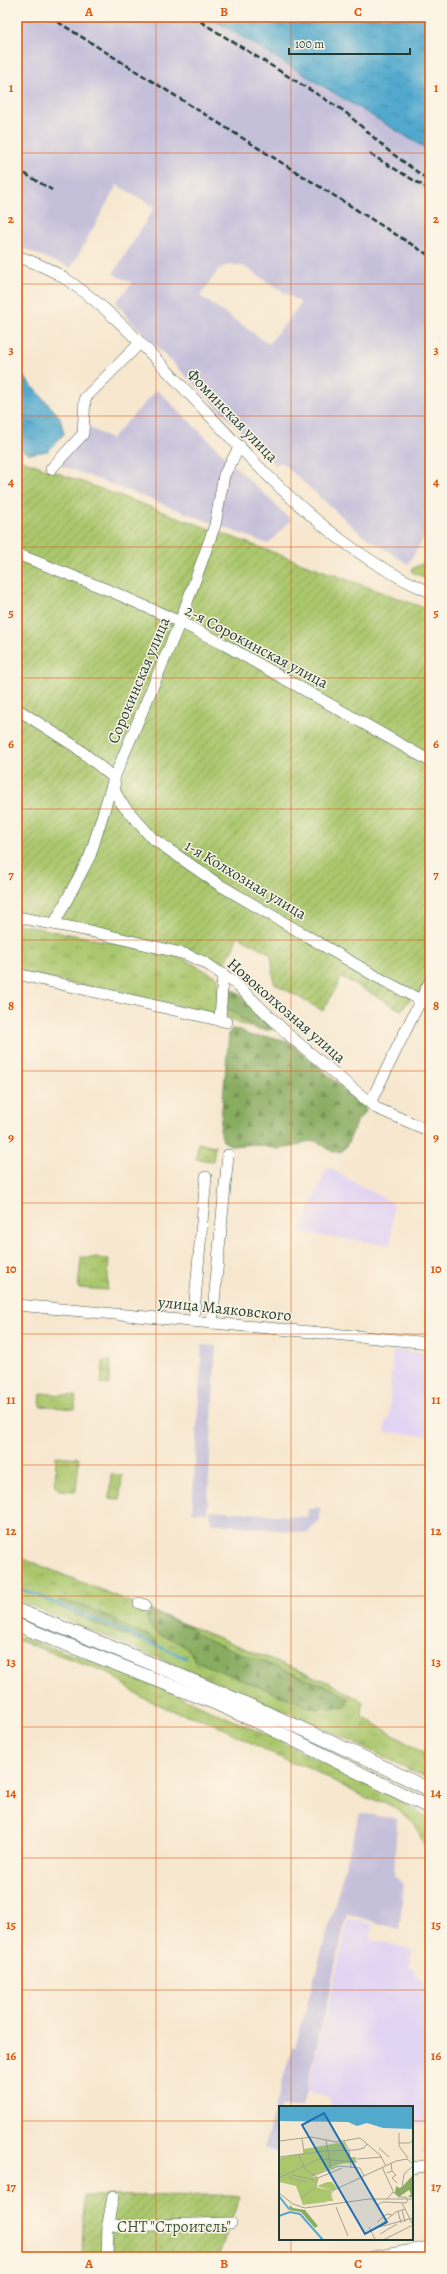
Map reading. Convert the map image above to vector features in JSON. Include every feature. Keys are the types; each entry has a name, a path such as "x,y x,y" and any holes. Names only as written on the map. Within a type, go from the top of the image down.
{"main road":[{"path":"17,1610 157,1664 374,1762 430,1790"},
{"path":"17,1624 215,1703 426,1806"}],"street":[{"name":"Фоминская улица","path":"17,256 60,275 104,309 140,343 301,507 336,537 385,570 430,592"},
{"path":"51,469 83,434 85,398 140,343"},
{"name":"Сорокинская улица","path":"54,924 90,856 114,778 180,622 215,525 224,475 240,446"},
{"name":"2-я Сорокинская улица","path":"17,554 114,592 180,622 232,649 430,761"},
{"path":"17,710 76,747 114,778"},
{"name":"1-я Колхозная улица","path":"114,778 115,792 122,804 152,838 218,884 377,977 426,1002"},
{"name":"Новоколхозная улица","path":"17,917 185,954 204,962 223,974 248,995 291,1037 376,1108 430,1132"},
{"path":"17,974 223,1020 223,974"},
{"path":"370,1103 426,1002 430,981"},
{"path":"212,1323 228,1155"},
{"path":"194,1312 206,1177"},
{"name":"улица Маяковского","path":"17,1305 430,1343"},
{"path":"413,2168 430,2165"},
{"path":"107,2257 108,2224 113,2196"},
{"path":"108,2224 120,2226 231,2223"},
{"path":"373,2257 430,2246"}],"shaded area":[{"path":"17,17 209,17 430,151 430,528 408,564 361,534 281,462 275,465 130,320 116,302 132,283 113,274 155,207 117,185 71,268 17,246","holes":["230,264 243,266 301,303 269,344 200,296 219,269"]},
{"path":"157,390 291,520 268,544 52,462 82,424 111,439"},
{"path":"327,1167 393,1203 391,1245 299,1233"},
{"path":"202,1345 216,1346 207,1513 192,1512"},
{"path":"393,1350 430,1353 430,1436 385,1432 386,1420 389,1420"},
{"path":"320,1507 320,1520 307,1533 211,1523 210,1510 307,1517 308,1509"},
{"path":"360,1813 397,1819 394,1876 404,1884 399,1929 347,1914 303,2106 279,2106 279,2152 264,2148 292,2047 295,2048"},
{"path":"348,1919 373,1924 371,1940 414,1950 409,1968 416,1969 415,1975 430,1986 430,2123 413,2125 413,2106 330,2106 330,2097 307,2091"},
{"path":"430,2136 430,2151 420,2153"}],"green space":[{"path":"17,458 430,610 430,1007 412,997 401,1010 342,977 323,1011 274,983 271,954 238,936 224,968 193,953 17,914"},
{"path":"424,563 430,565 430,580 412,572 413,568"},
{"path":"17,924 176,955 219,978 217,1014 17,972"},
{"path":"226,985 241,995 274,1029 258,1027 250,1024 235,1012 225,1007"},
{"path":"224,1004 229,1010 235,1012 242,1020 249,1024 272,1029 255,1029 240,1024 225,1014"},
{"path":"232,1029 241,1030 250,1036 271,1037 288,1041 364,1105 366,1112 361,1116 349,1141 342,1151 333,1152 316,1141 305,1142 294,1147 277,1149 253,1144 232,1146 223,1141 220,1130 229,1033"},
{"path":"198,1143 215,1146 213,1161 196,1159"},
{"path":"81,1257 109,1259 107,1290 78,1288"},
{"path":"103,1361 111,1361 109,1385 101,1384"},
{"path":"41,1393 76,1396 75,1409 40,1406"},
{"path":"56,1456 79,1458 76,1491 59,1490 55,1486"},
{"path":"111,1474 122,1475 120,1499 109,1498"},
{"path":"17,1556 330,1683 363,1702 362,1716 430,1757 430,1780 278,1708 17,1600"},
{"path":"59,1599 90,1608 116,1620 127,1628 148,1635 158,1643 138,1640 93,1622 58,1606"},
{"path":"153,1612 191,1628 198,1635 220,1645 333,1689 348,1698 346,1707 314,1709 196,1661 180,1644 152,1629 146,1616"},
{"path":"17,1636 128,1673 275,1739 402,1802 430,1819 430,1859 416,1826 399,1810 384,1802 367,1799 306,1766 291,1763 208,1721 176,1712 141,1697 121,1683 112,1674 17,1640"},
{"name":"СНТ \"Строитель\"","path":"84,2196 240,2196 218,2257 82,2257"}],"water":[{"path":"209,17 430,17 430,151"},
{"path":"17,369 60,417 64,434 48,451 30,454 17,448"}],"waterway":[{"path":"17,1587 186,1658"}],"railway":[{"path":"50,17 430,256"},
{"path":"193,17 344,111 390,152 430,181"},
{"path":"370,154 430,190"},
{"path":"17,169 52,190"}]}
